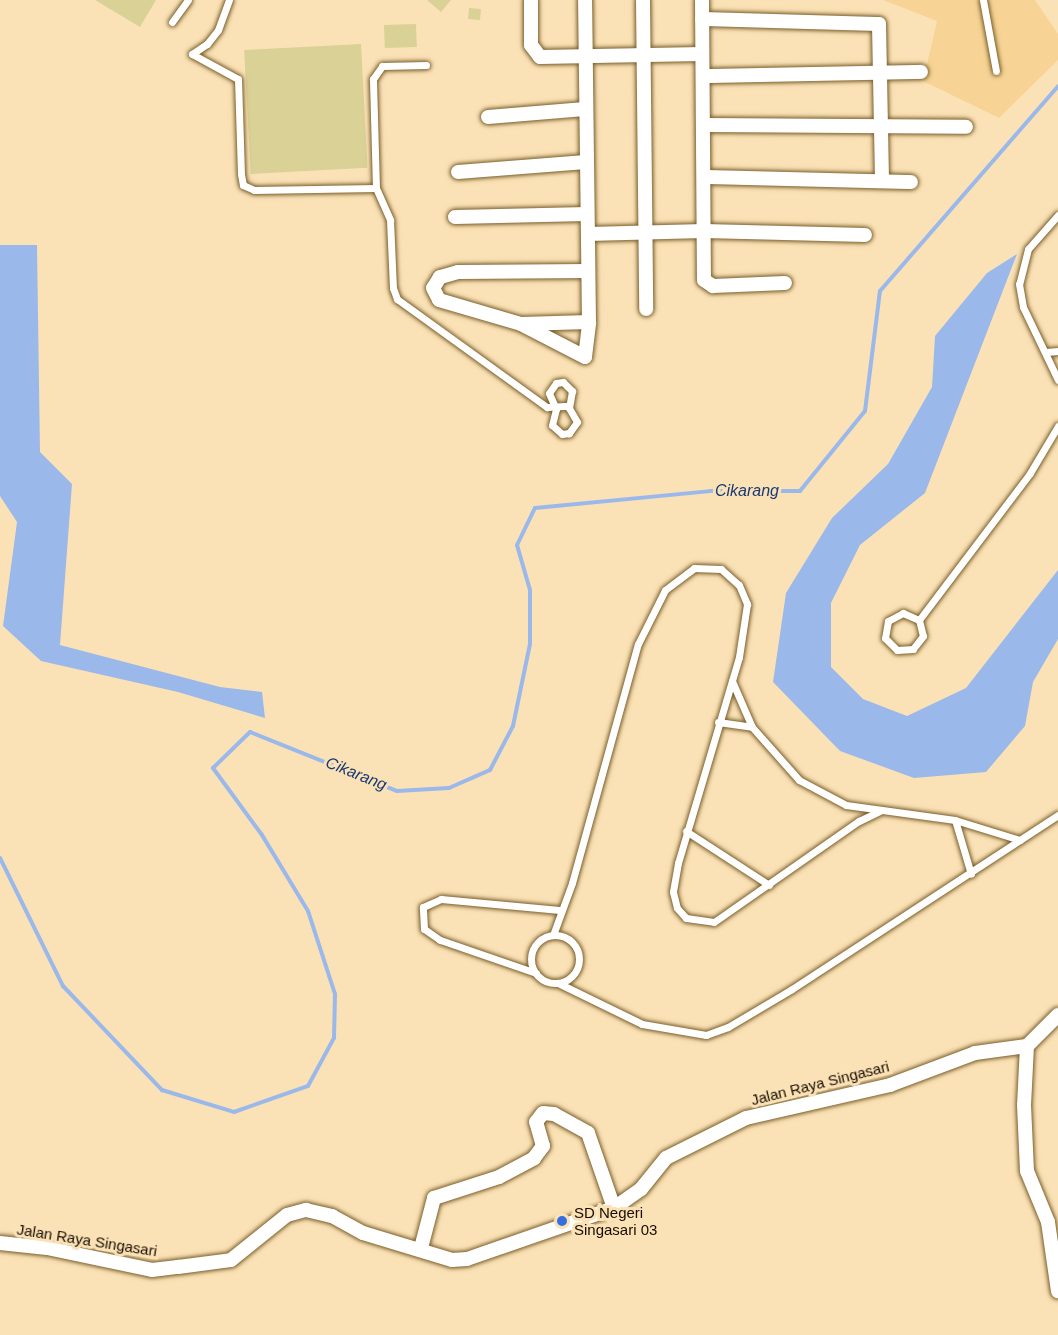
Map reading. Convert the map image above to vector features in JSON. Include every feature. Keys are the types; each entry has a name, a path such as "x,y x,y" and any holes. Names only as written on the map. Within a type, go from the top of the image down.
{"street":[{"path":"531,0 535,55 702,54"},
{"path":"585,0 589,322 585,357 521,324 439,300 434,294 435,281 447,273 588,271"},
{"path":"643,0 646,309"},
{"path":"702,0 705,125 704,231 707,285 784,283"},
{"path":"702,19 876,21 881,29 882,181"},
{"path":"704,76 921,72"},
{"path":"488,117 585,109"},
{"path":"705,125 966,127"},
{"path":"459,172 586,162"},
{"path":"704,177 911,182"},
{"path":"455,217 587,214"},
{"path":"588,234 704,231 865,235"},
{"path":"521,324 589,322"},
{"path":"1058,1015 1028,1046 1024,1105 1027,1171 1048,1222 1058,1291"},
{"name":"Jalan Raya Singasari","path":"0,1243 47,1248 126,1267 152,1270 178,1268 231,1260 288,1215 306,1210 332,1216 363,1233 421,1248 452,1260 467,1259 614,1208 641,1189 666,1158 746,1118 890,1084 975,1053 1028,1046"},
{"path":"421,1248 427,1214 434,1198 499,1177 534,1158 543,1146 536,1122 543,1113 554,1114 588,1133 614,1208"}],"lane":[{"path":"172,22 188,0"},
{"path":"229,0 218,30 207,44 192,54 234,76 240,85 243,185 254,190 376,188"},
{"path":"983,0 996,71"},
{"path":"426,65 382,66 373,79 376,188 390,220 393,288 397,299 555,409 569,406"},
{"path":"1058,215 1028,249 1019,284 1023,308 1058,380"},
{"path":"1046,352 1058,351"},
{"path":"556,383 569,385 569,406 577,422 569,433 562,434 552,424 555,409 549,393 556,383"},
{"path":"919,620 1030,473 1058,426"},
{"path":"553,935 559,909 572,883 638,644 665,590 694,568 721,569 739,585 747,604 732,681 686,831 673,892 677,908 686,918 714,922 859,821 882,810"},
{"path":"903,613 919,620 923,636 914,649 897,650 885,638 888,621 903,613"},
{"path":"732,681 752,727 800,780 846,805 955,820 1020,840"},
{"path":"718,722 752,727"},
{"path":"559,909 441,898 423,907 424,929 440,940 536,973 546,981 558,983 642,1024 706,1035 728,1027 783,994 1058,815"},
{"path":"955,820 970,874"},
{"path":"686,831 769,885"},
{"path":"536,973 531,962 533,949 541,939 553,935 566,937 575,945 580,956 578,969 570,979 558,983"}],"shaded area":[{"path":"883,0 1035,0 1058,34 1058,60 999,118 923,81 937,21"}],"water":[{"path":"0,245 37,245 40,452 72,484 60,645 220,687 262,692 265,718 178,692 41,661 3,626 17,522 0,496"},
{"path":"1017,254 925,493 860,545 831,603 831,667 863,699 907,716 966,688 1058,570 1058,639 1033,682 1025,726 986,772 914,778 840,751 773,682 786,593 832,518 888,464 932,387 935,336 987,273"}],"building":[{"path":"95,0 156,0 140,27"},
{"path":"427,0 451,0 441,12"},
{"path":"469,8 481,9 480,20 468,19"},
{"path":"416,24 417,47 385,48 384,25"},
{"path":"361,44 367,168 251,174 244,50"}],"waterway":[{"name":"Cikarang","path":"0,858 63,986 162,1090 234,1112 308,1086 334,1038 335,994 308,911 262,835 213,768 250,732 397,791 449,788 490,770 513,726 530,644 530,590 517,545 535,508 710,491 800,491 865,411 880,291 1058,86"}],"place":[{"name":"SD Negeri Singasari 03","path":"562,1221"}]}
